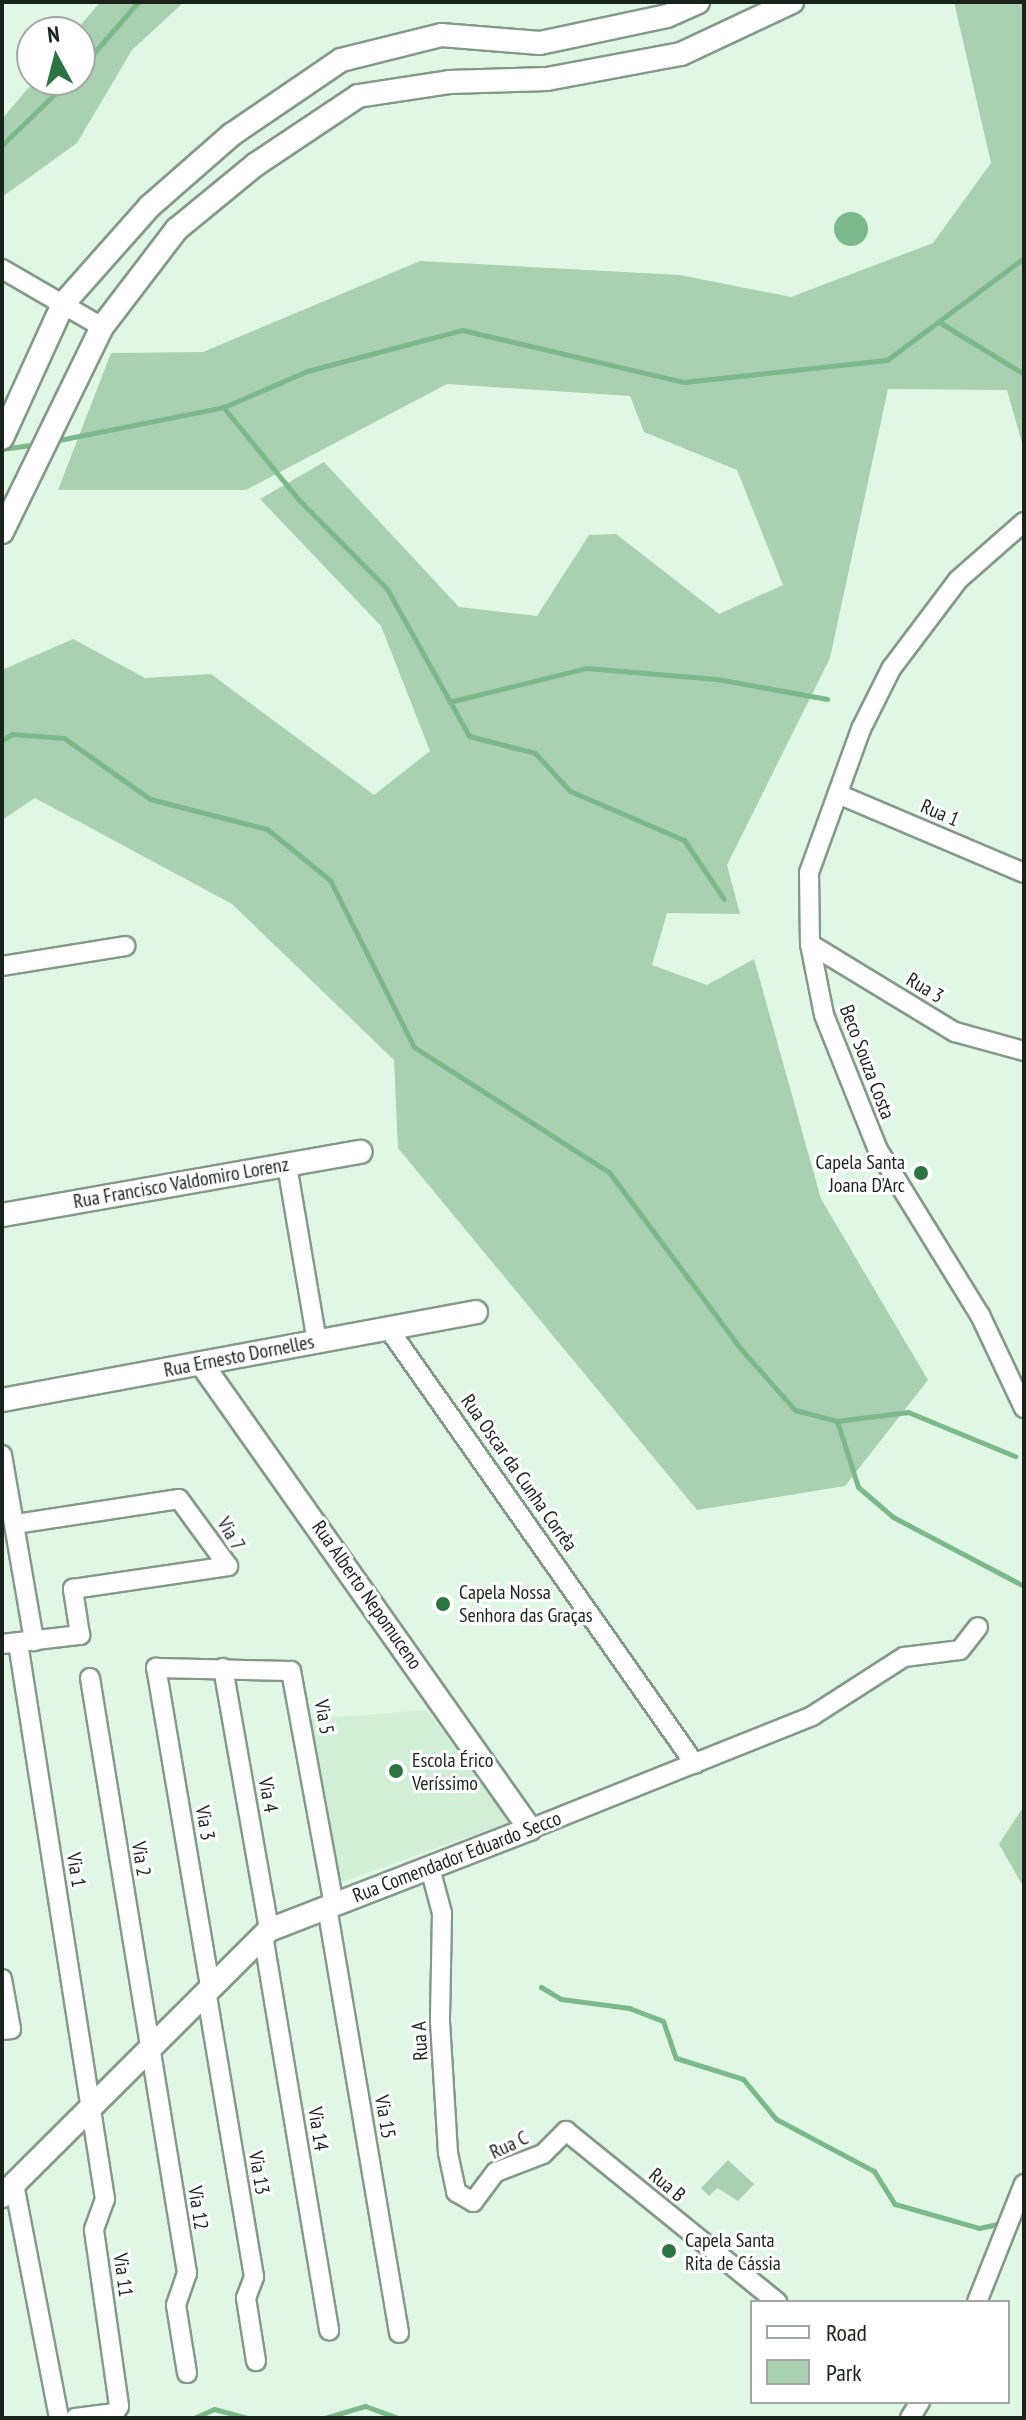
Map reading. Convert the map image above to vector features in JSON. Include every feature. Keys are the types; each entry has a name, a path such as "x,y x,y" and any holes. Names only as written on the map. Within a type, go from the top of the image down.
{"street":[{"path":"2,438 63,304 150,206 231,135 341,60 441,35 540,43 667,16 698,2"},
{"path":"2,532 102,327 177,229 255,165 358,96 449,82 547,79 681,54 792,2"},
{"path":"540,43 547,79"},
{"path":"231,135 255,165"},
{"path":"2,269 102,327"},
{"name":"Beco Souza Costa","path":"1024,522 958,580 891,669 861,729 809,873 810,944 824,1015 878,1150 980,1315 1024,1408"},
{"name":"Rua 1","path":"838,794 1024,873"},
{"name":"Rua 3","path":"810,944 955,1032 1024,1051"},
{"path":"2,966 125,946"},
{"name":"Rua Francisco Valdomiro Lorenz","path":"2,1215 361,1152"},
{"path":"287,1165 317,1342"},
{"name":"Rua Ernesto Dornelles","path":"2,1400 476,1312"},
{"name":"Rua Oscar da Cunha Corrêa","path":"388,1328 695,1764"},
{"name":"Rua Alberto Nepomuceno","path":"201,1363 530,1829"},
{"name":"Via 1","path":"2,1455 15,1524 18,1643 91,2105"},
{"name":"Via 7","path":"15,1524 179,1499 228,1566 73,1589 80,1635 18,1643"},
{"name":"Rua Comendador Eduardo Secco","path":"8,2190 266,1932 812,1716 904,1657 960,1650 978,1627"},
{"name":"Via 5","path":"156,1668 285,1668 294,1676 330,1906"},
{"name":"Via 3","path":"156,1668 208,1988"},
{"name":"Via 4","path":"223,1668 266,1932"},
{"name":"Via 2","path":"90,1678 149,2047"},
{"name":"Rua A","path":"430,1868 442,1913 440,2022 450,2179 456,2192 473,2202"},
{"name":"Via 15","path":"330,1906 399,2333"},
{"name":"Via 14","path":"266,1932 329,2331"},
{"path":"2,1979 11,2029 2,2030"},
{"name":"Via 13","path":"208,1988 254,2277 246,2298 256,2361"},
{"name":"Via 12","path":"149,2047 187,2273 176,2305 187,2373"},
{"name":"Via 11","path":"75,2418 115,2413 119,2406 94,2230 105,2199 91,2105"},
{"name":"Rua C","path":"473,2202 496,2172 543,2154 566,2131"},
{"name":"Rua B","path":"566,2131 775,2300"},
{"path":"978,2300 1024,2184"},
{"path":"8,2190 59,2418"}],"shaded area":[{"path":"851,212 863,217 868,229 863,241 851,246 839,241 834,229 839,217"},
{"name":"Escola Érico Veríssimo","path":"427,1710 509,1822 339,1883 311,1719"}],"green space":[{"path":"100,2 184,2 132,50 77,143 2,197 2,119 21,96 96,96 96,16 88,16"},
{"path":"954,2 1024,2 1024,450 1007,390 888,389 830,658 727,865 740,914 667,913 652,965 707,985 754,959 821,1199 928,1380 845,1486 697,1510 398,1148 394,1060 232,904 35,798 2,820 2,670 73,639 145,678 211,674 374,795 430,751 381,626 260,499 324,462 459,607 537,616 589,535 616,534 719,614 783,585 737,470 644,432 630,396 447,384 246,490 58,490 111,353 203,352 420,261 680,275 791,297 933,243 991,163"},
{"path":"1024,1806 1024,1888 999,1844"},
{"path":"728,2160 754,2184 738,2201 717,2188 709,2196 701,2188"}],"waterway":[{"path":"96,51 138,2"},
{"path":"2,145 53,96"},
{"path":"54,441 224,407 307,371 462,330 684,382 887,360 1024,258"},
{"path":"939,322 1024,374"},
{"path":"224,408 299,500 387,589 469,736 535,753 570,791 684,840 724,899"},
{"path":"2,449 36,444"},
{"path":"449,702 586,668 717,679 827,699"},
{"path":"2,740 12,734 64,738 150,799 267,829 330,880 414,1047 609,1172 741,1349 795,1410 837,1421 858,1487 893,1517 1024,1586"},
{"path":"837,1421 908,1412 1015,1456"},
{"path":"541,1987 561,1999 629,2008 663,2021 676,2058 743,2079 776,2119 874,2171 895,2204 979,2228 1002,2223"},
{"path":"325,2418 365,2406 398,2418"},
{"path":"194,2418 214,2409 247,2418"}],"place":[{"name":"Capela Santa Joana D'Arc","path":"921,1173"},
{"name":"Capela Nossa Senhora das Graças","path":"443,1604"},
{"name":"Escola Érico Veríssimo","path":"396,1771"},
{"name":"Capela Santa Rita de Cássia","path":"669,2251"}]}
